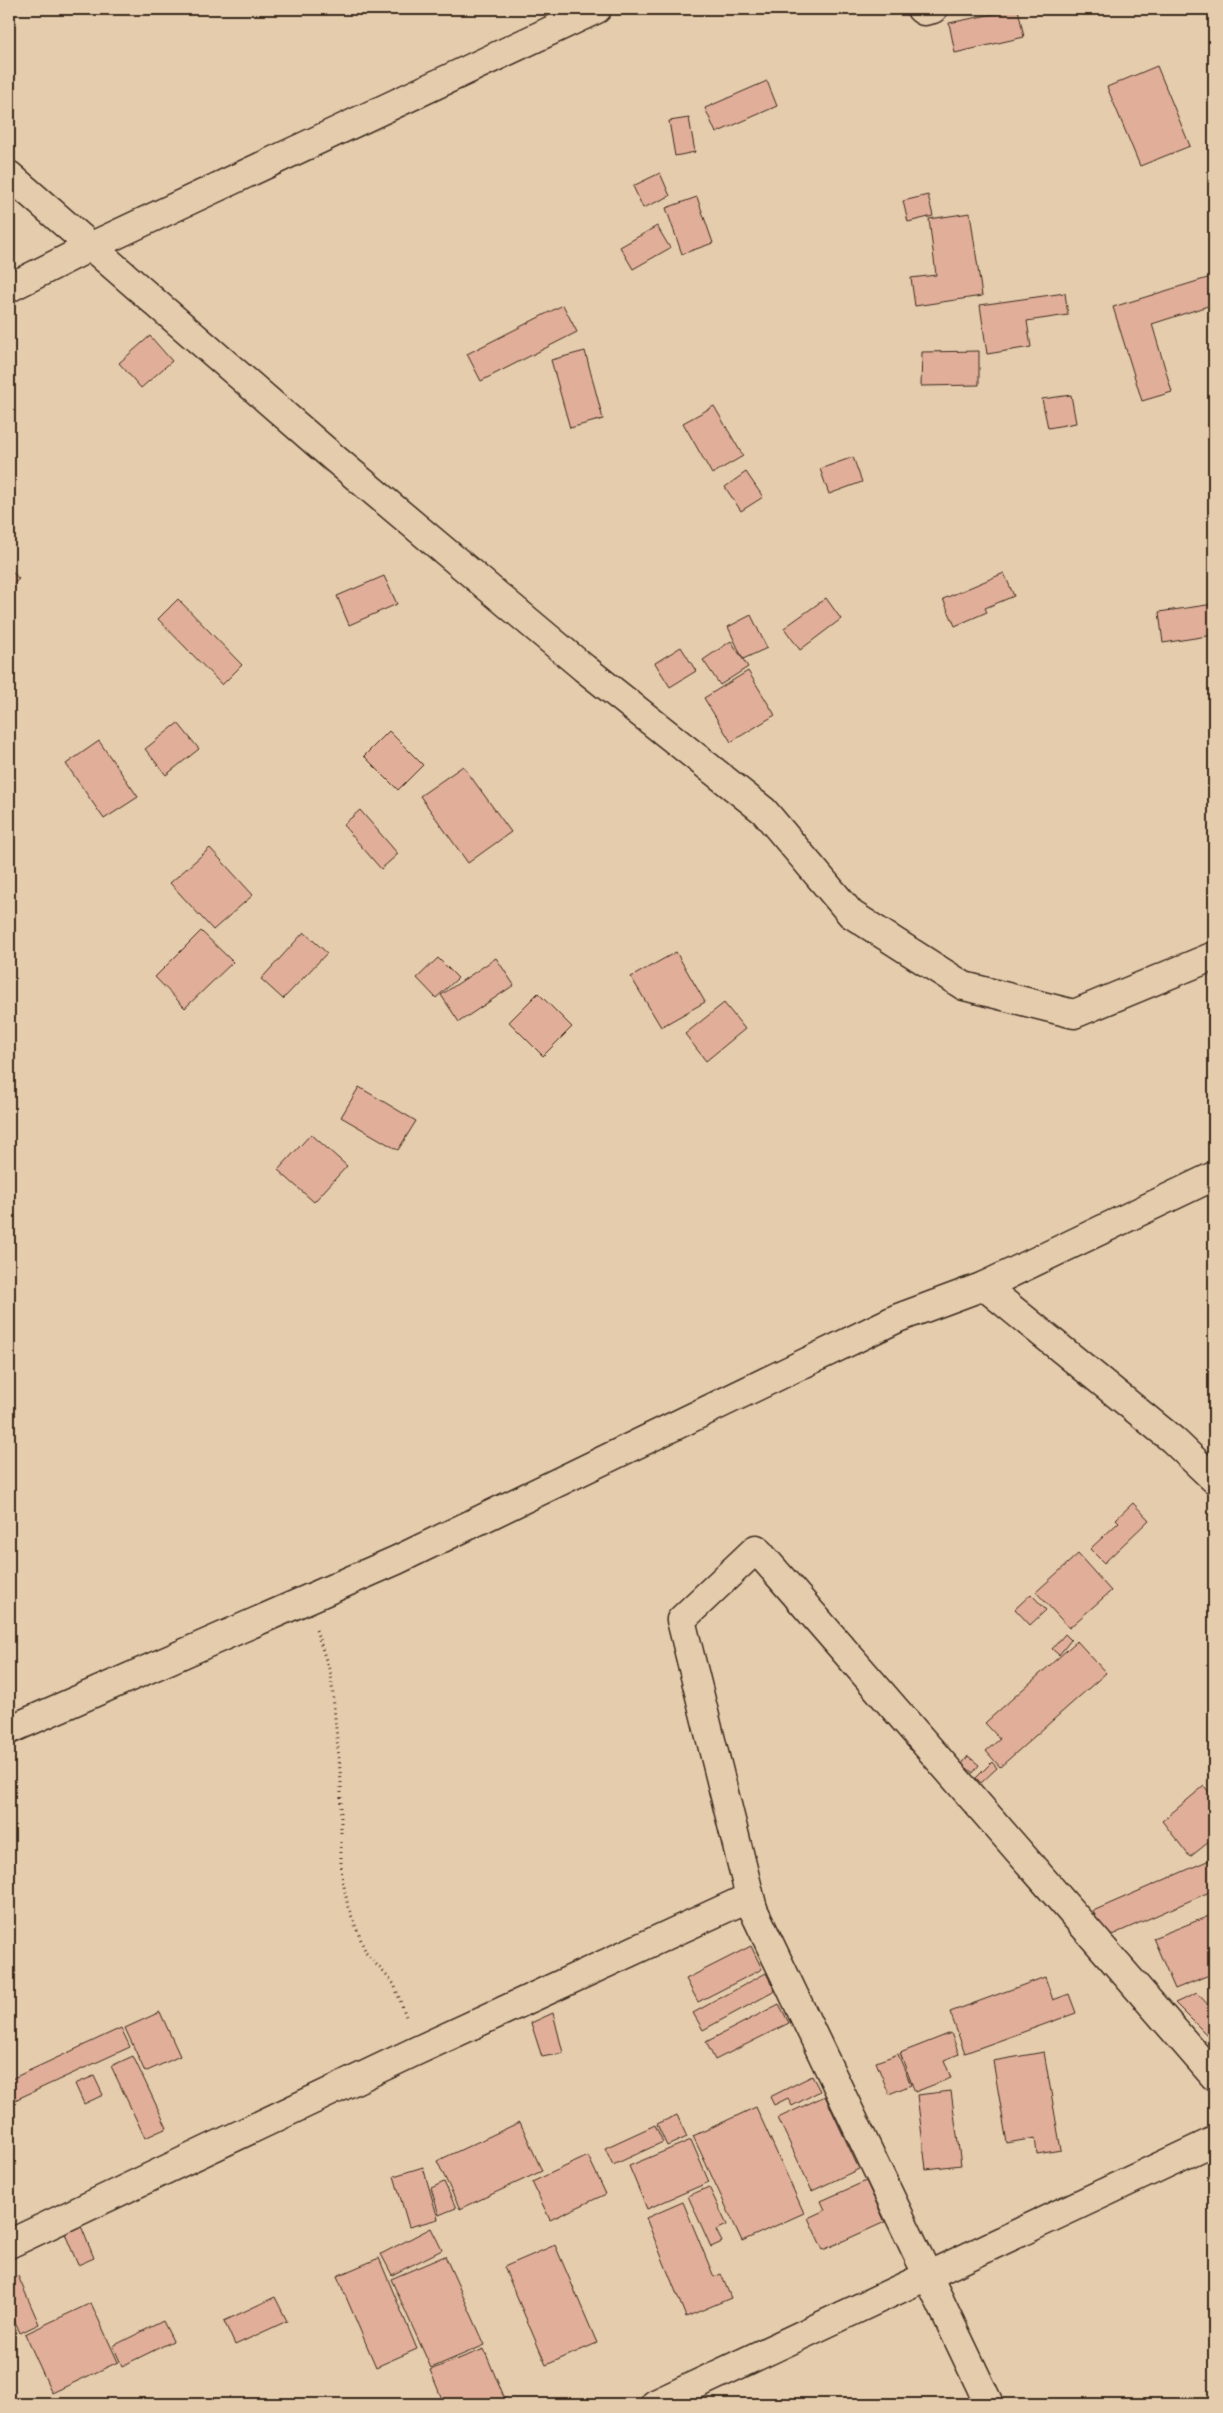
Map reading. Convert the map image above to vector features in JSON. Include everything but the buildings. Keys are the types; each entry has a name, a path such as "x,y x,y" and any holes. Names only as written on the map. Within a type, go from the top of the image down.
{"street":[{"path":"9,288 92,246 597,9"},
{"path":"922,9 924,11 933,9"},
{"path":"9,175 334,458 569,656 764,811 851,914 875,930 964,986 1074,1014 1214,956"},
{"path":"9,1730 310,1598 482,1519 705,1409 898,1318 984,1286 1214,1176"},
{"path":"984,1286 1173,1440 1214,1479"},
{"path":"989,2404 753,1909 681,1620 756,1549 1214,2076"},
{"path":"9,2244 414,2052 739,1902 749,1904 753,1909"},
{"path":"655,2404 1214,2142"}],"path":[{"path":"310,1598 315,1628 331,1675 341,1781 341,1870 348,1907 366,1953 394,1984 406,2016 414,2052"}]}
